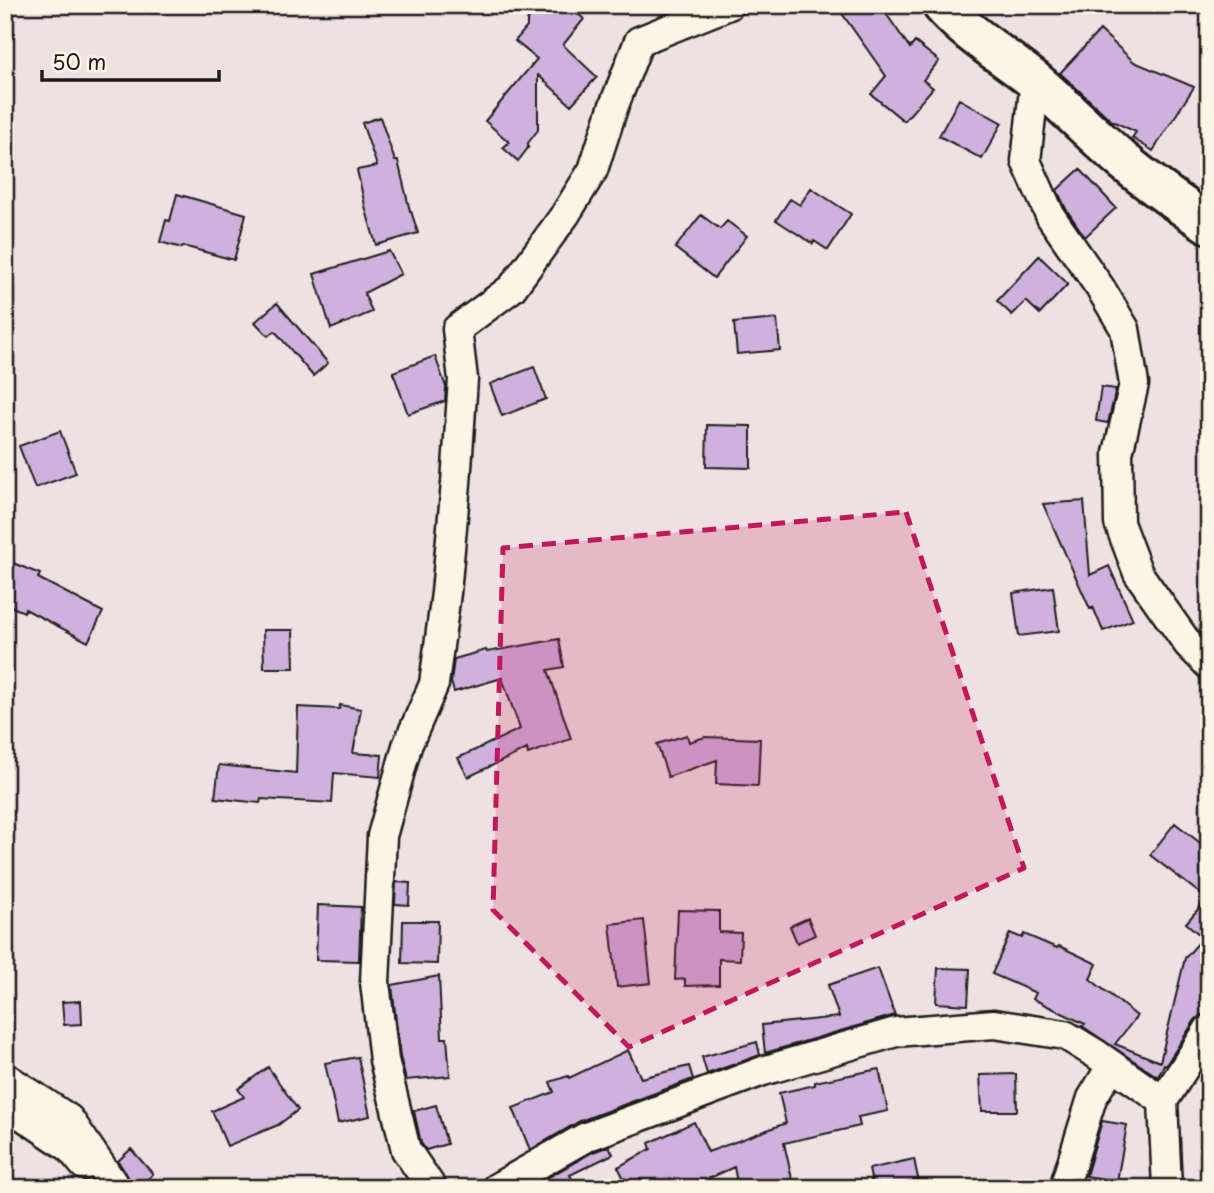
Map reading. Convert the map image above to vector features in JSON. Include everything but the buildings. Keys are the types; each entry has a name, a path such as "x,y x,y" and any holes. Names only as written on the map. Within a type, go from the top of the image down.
{"main road":[{"path":"942,5 969,31 1035,81 1123,161 1209,224"}],"street":[{"path":"432,1188 406,1150 384,1060 375,982 382,836 407,746 434,684 446,593 463,379 457,329 512,288 565,215 593,170 639,41 729,5"},
{"path":"1035,81 1026,161 1051,217 1125,329 1134,384 1118,453 1119,523 1138,573 1188,644 1209,665"},
{"path":"496,1188 586,1137 762,1070 896,1032 994,1024 1065,1035 1163,1101"},
{"path":"1167,1188 1163,1101 1209,1029"},
{"path":"1064,1188 1092,1098 1112,1065"},
{"path":"5,1077 69,1119 116,1188"},
{"path":"5,1108 23,1116 69,1147 103,1188"}],"highlighted area":[{"path":"906,512 1024,868 629,1047 493,910 503,548"}]}
